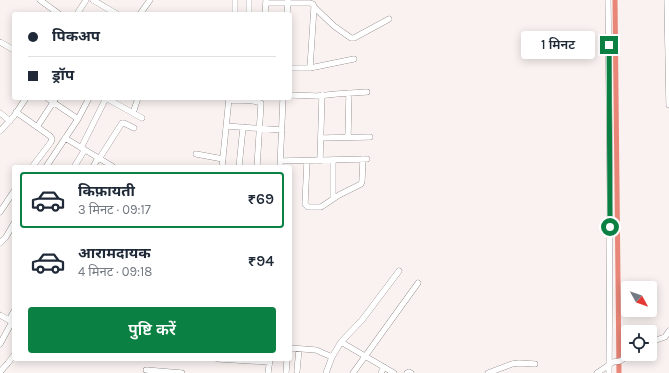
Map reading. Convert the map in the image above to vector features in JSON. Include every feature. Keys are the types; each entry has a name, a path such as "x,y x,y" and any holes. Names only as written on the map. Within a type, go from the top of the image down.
{"street":[{"path":"40,0 56,12"},
{"path":"78,12 86,0"},
{"path":"93,0 110,12"},
{"path":"141,12 150,0"},
{"path":"235,0 235,12"},
{"path":"249,0 249,12"},
{"path":"608,0 611,364 609,373"},
{"path":"667,0 669,105"},
{"path":"265,12 266,1 310,3 313,4 314,7 334,26 351,38 354,38 389,19"},
{"path":"310,68 314,7"},
{"path":"0,42 12,47"},
{"path":"292,68 310,68 354,59"},
{"path":"292,95 311,96 367,92"},
{"path":"348,93 348,138"},
{"path":"320,161 322,95"},
{"path":"0,131 10,121 25,100"},
{"path":"37,127 55,100 78,119"},
{"path":"47,165 78,119 88,100"},
{"path":"75,165 105,100"},
{"path":"110,100 142,118"},
{"path":"133,113 137,100"},
{"path":"222,165 229,100"},
{"path":"240,100 261,103 257,165"},
{"path":"283,100 280,164 307,161 365,159 361,184 343,192 319,208 308,207 305,203 307,161"},
{"path":"16,112 50,136 52,139 33,165"},
{"path":"0,113 10,121"},
{"path":"93,165 122,123 134,128"},
{"path":"226,126 282,130"},
{"path":"239,165 243,127"},
{"path":"320,138 370,137"},
{"path":"65,138 110,165"},
{"path":"196,154 223,159"},
{"path":"333,160 334,198"},
{"path":"0,212 12,194"},
{"path":"0,244 12,226"},
{"path":"326,373 332,357 341,342 362,320 399,271"},
{"path":"353,373 418,283"},
{"path":"0,315 12,321 0,344"},
{"path":"657,340 664,337 669,331"},
{"path":"341,342 394,373"},
{"path":"292,348 316,350 332,357"},
{"path":"297,371 299,349"},
{"path":"1,370 12,357"},
{"path":"268,373 269,361"},
{"path":"286,361 286,373"},
{"path":"597,373 611,364 621,361"},
{"path":"488,373 498,371 512,364 535,364"},
{"path":"381,373 384,367"},
{"path":"146,370 182,373"},
{"path":"407,373 412,373"}],"waterway":[{"path":"615,0 619,373"}],"route":[{"path":"609,45 610,227"}]}
